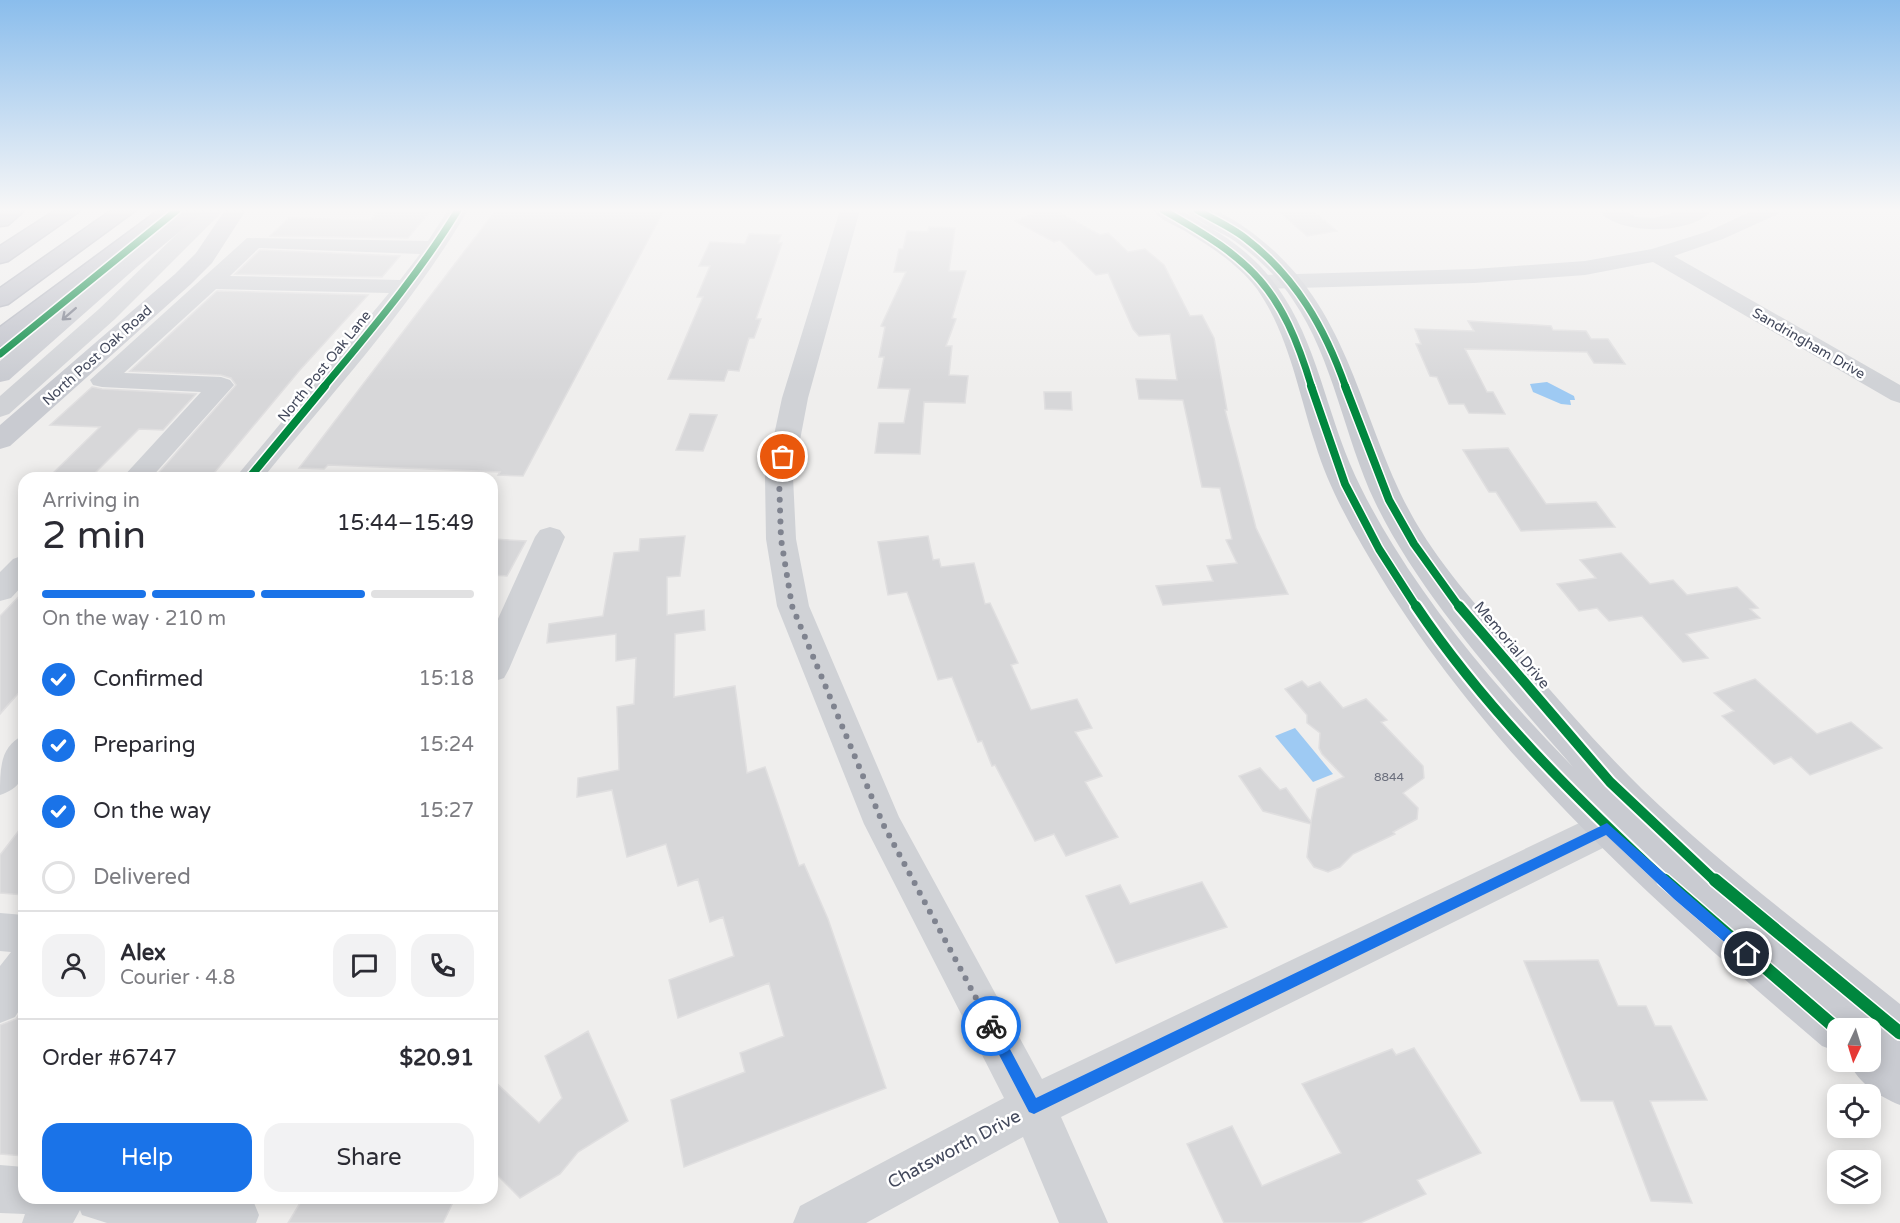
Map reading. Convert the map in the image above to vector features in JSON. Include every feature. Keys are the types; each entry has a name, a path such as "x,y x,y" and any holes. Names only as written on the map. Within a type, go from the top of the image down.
{"highway":[{"path":"0,299 45,267"},
{"path":"0,339 96,267"}],"main road":[{"path":"0,374 123,267"},
{"name":"North Post Oak Road","path":"0,440 195,267"},
{"name":"Memorial Drive","path":"1255,267 1312,308 1328,337 1390,501 1420,551 1476,628 1544,707 1678,895 1827,1021"},
{"name":"Memorial Drive","path":"1275,267 1278,282 1337,465 1384,555 1431,627 1493,706 1558,780 1626,823 1767,924 1900,1033"},
{"path":"1384,555 1420,551"},
{"path":"1881,1066 1900,1082"}],"street":[{"path":"0,409 156,267"},
{"path":"142,472 221,386 102,380 226,267"},
{"name":"North Post Oak Lane","path":"254,472 421,267"},
{"path":"833,267 795,398 779,477 781,539 792,606 883,824 1034,1107 1084,1223"},
{"path":"1278,282 1485,276 1590,267"},
{"name":"Sandringham Drive","path":"1677,267 1900,395"},
{"path":"210,282 406,287"},
{"path":"498,640 505,607 550,537"},
{"path":"0,560 18,561"},
{"path":"0,590 18,572"},
{"path":"0,780 18,758"},
{"path":"0,789 18,790"},
{"name":"Chatsworth Drive","path":"817,1223 1034,1107 1626,823"},
{"path":"0,932 18,934"},
{"path":"0,1002 18,976"},
{"path":"0,1189 18,1190"},
{"path":"46,1223 57,1204"},
{"path":"147,1204 235,1215 231,1223"}],"water":[{"path":"1547,382 1574,396 1575,400 1570,400 1571,405 1561,404 1533,392 1530,384"},
{"path":"1295,728 1333,774 1313,782 1275,736"}],"building":[{"path":"242,267 391,267 382,277 235,274"},
{"path":"452,267 634,267 523,476 498,475 500,472 328,465 324,469 299,468"},
{"path":"710,267 774,267 756,319 761,319 754,338 749,338 739,371 728,370 724,381 668,379 703,297 697,297"},
{"path":"895,267 950,267 949,271 966,271 952,318 956,319 946,346 952,346 949,375 968,376 965,403 924,402 920,454 875,453 879,423 904,423 910,389 878,388 884,357 879,357 885,327 881,326 906,272 894,272"},
{"path":"1088,267 1165,267 1190,316 1202,315 1214,338 1227,410 1225,410 1256,528 1288,594 1163,605 1156,586 1213,581 1207,566 1237,563 1226,540 1232,539 1220,488 1202,487 1183,400 1139,399 1136,379 1177,380 1170,334 1139,336 1133,329 1108,273 1096,275"},
{"path":"217,291 368,295 299,371 215,472 159,472 236,385 231,378 221,375 130,371"},
{"path":"1468,321 1551,326 1553,330 1586,331 1591,339 1608,339 1625,364 1594,363 1587,352 1465,349 1487,392 1493,392 1505,414 1469,413 1464,404 1449,404 1437,377 1430,376 1416,344 1421,344 1415,329 1474,331"},
{"path":"92,387 196,394 163,430 139,429 96,472 54,472 100,427 50,425"},
{"path":"1044,392 1071,392 1072,410 1045,409"},
{"path":"690,414 717,415 703,451 676,450"},
{"path":"1508,448 1546,504 1596,502 1615,527 1521,531 1496,492 1489,492 1463,450"},
{"path":"685,536 680,576 667,577 667,615 704,610 705,630 675,634 674,697 735,686 747,773 765,767 799,866 804,864 828,919 886,1088 684,1167 671,1100 745,1072 740,1053 784,1036 769,983 678,1018 669,980 734,956 723,917 710,922 698,879 678,886 666,844 627,857 612,790 577,797 578,778 619,770 617,707 634,704 636,658 616,661 616,634 547,643 549,624 603,616 614,553 639,551 640,539"},
{"path":"928,536 933,560 939,559 941,567 974,563 985,604 990,603 1018,663 1011,665 1031,710 1077,699 1092,728 1075,732 1102,776 1085,782 1118,837 1066,856 1054,834 1035,841 995,765 992,766 982,741 978,742 952,677 938,680 907,592 888,595 878,542"},
{"path":"498,539 526,541 507,576 498,575"},
{"path":"1621,553 1650,584 1673,580 1687,595 1737,587 1758,608 1750,609 1760,618 1686,634 1708,658 1683,662 1642,616 1609,621 1597,608 1579,611 1557,584 1596,578 1580,560"},
{"path":"18,597 18,694 0,714 0,616"},
{"path":"1755,679 1817,734 1851,722 1882,748 1810,775 1791,757 1774,764 1722,716 1734,711 1714,693"},
{"path":"1302,681 1308,687 1320,682 1343,708 1366,699 1387,720 1381,722 1423,766 1424,778 1403,793 1418,808 1417,819 1393,832 1395,834 1353,854 1340,867 1328,872 1314,867 1307,857 1311,824 1263,811 1239,776 1260,768 1280,790 1286,788 1311,822 1317,789 1344,777 1322,754 1319,748 1320,733 1307,723 1307,715 1285,689"},
{"path":"18,832 18,894 0,893 0,855"},
{"path":"1202,882 1227,927 1116,963 1086,896 1120,885 1130,904"},
{"path":"1598,960 1618,1006 1646,1006 1655,1026 1671,1026 1707,1100 1650,1101 1692,1203 1651,1201 1613,1101 1581,1101 1524,961"},
{"path":"18,1016 18,1156 0,1154 0,1025"},
{"path":"588,1031 628,1121 578,1152 560,1174 520,1198 498,1176 498,1085 539,1123 562,1098 545,1056"},
{"path":"1414,1048 1481,1153 1417,1180 1426,1194 1360,1223 1224,1223 1187,1144 1232,1126 1262,1186 1341,1153 1302,1084 1392,1049 1396,1055"},
{"path":"299,1204 452,1204 443,1223 288,1223"}],"cycle path":[{"path":"0,354 107,267"},
{"path":"254,472 421,267"},
{"path":"1250,267 1278,303 1299,347 1336,464 1355,505 1379,549 1432,629 1523,739 1623,842 1728,938 1827,1021"},
{"path":"1280,267 1304,298 1324,333 1370,455 1400,522 1428,566 1476,628 1610,782 1676,846 1771,928 1900,1033"}],"way so far":[{"path":"783,457 779,477 781,539 792,606 883,824 991,1026"}],"route":[{"path":"991,1026 1034,1107 1607,828 1678,895 1747,954"}]}
